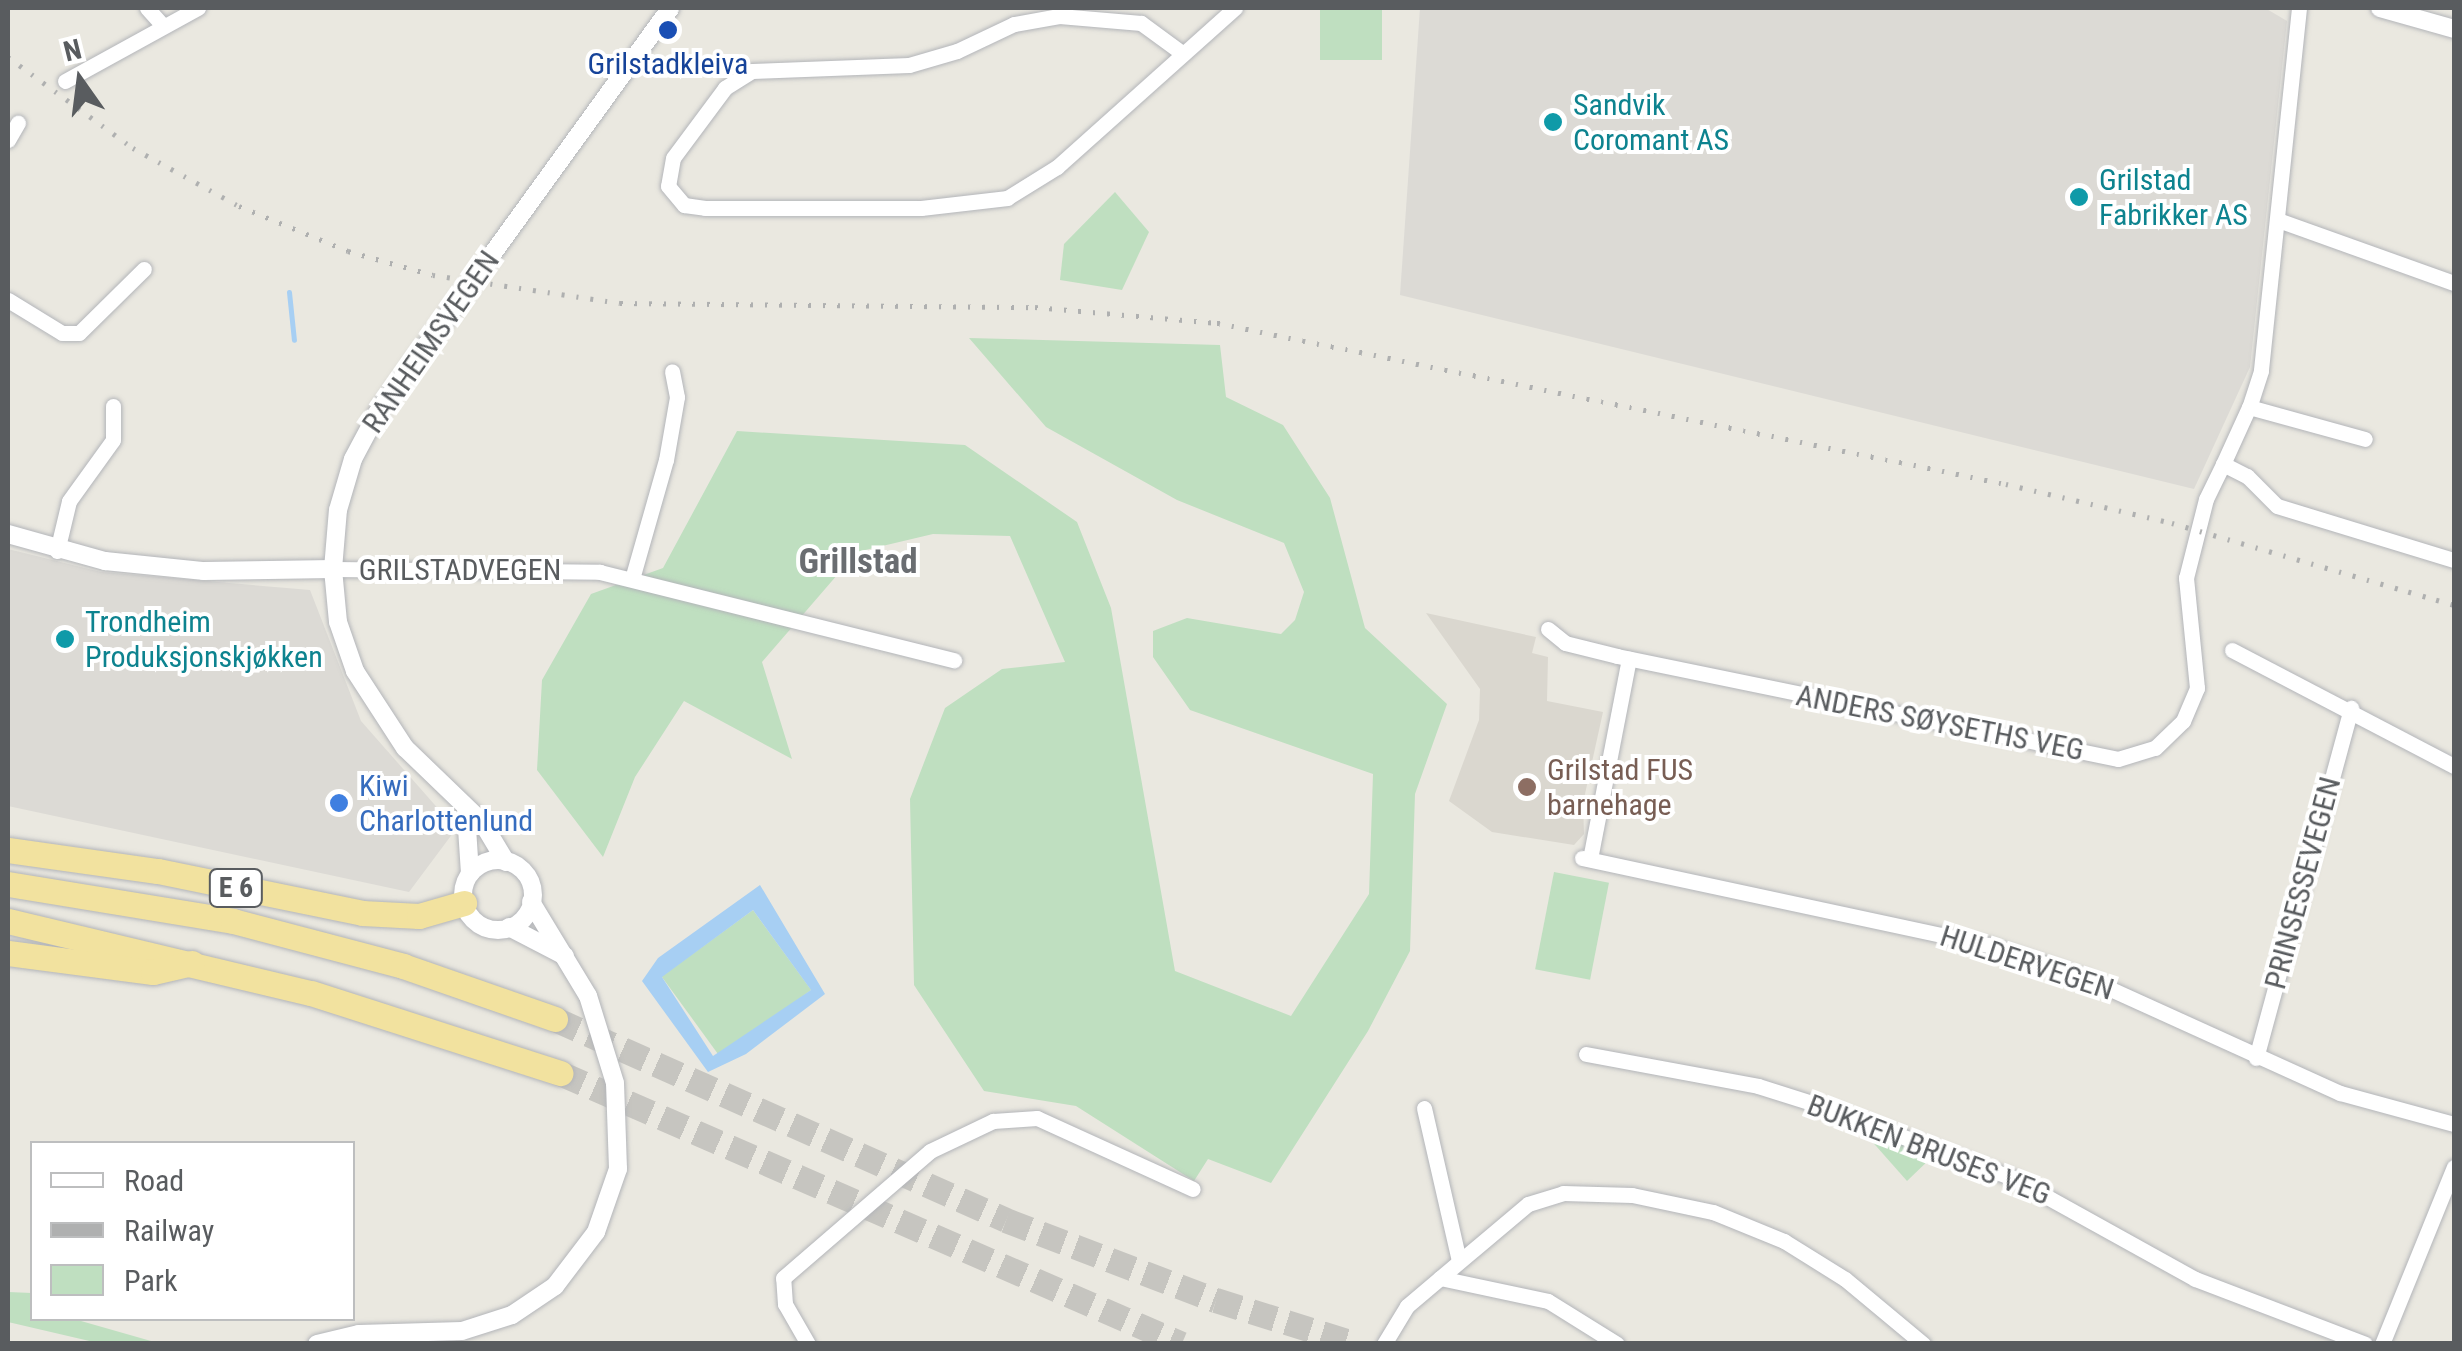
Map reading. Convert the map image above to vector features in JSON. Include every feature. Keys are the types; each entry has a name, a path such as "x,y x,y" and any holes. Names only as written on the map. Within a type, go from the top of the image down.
{"highway":[{"name":"E 6","path":"8,850 158,870 362,913 420,916 464,903"},
{"name":"E 6","path":"8,884 233,921 403,966 555,1019"},
{"path":"8,921 197,962 560,1073"},
{"path":"8,953 153,972 197,962"}],"street":[{"path":"147,8 163,26"},
{"path":"64,81 198,8"},
{"name":"RANHEIMSVEGEN","path":"333,569 344,486 378,412 670,8"},
{"path":"1182,53 1141,24 1060,16 1014,24 909,65 752,71 725,88 673,158 668,186 684,205 705,208 994,202 1056,168 1234,8"},
{"name":"ANDERS SØYSETHS VEG","path":"1548,629 1565,643 1629,659 2012,742 2118,759 2154,748 2183,721 2196,688 2186,578 2206,499 2250,407 2261,371 2300,8"},
{"path":"2380,8 2454,29"},
{"path":"8,140 18,122"},
{"path":"2278,220 2454,283"},
{"path":"8,300 62,333 79,334 144,269"},
{"path":"632,579 666,460 676,396 672,371"},
{"path":"57,550 69,502 114,440 112,406"},
{"path":"2250,407 2365,439"},
{"path":"2224,464 2298,518 2454,560"},
{"path":"8,534 57,550 204,570 333,569"},
{"name":"GRILSTADVEGEN","path":"506,862 482,822 466,813 372,705 338,622 333,569 558,568 632,579 954,660"},
{"path":"2232,650 2351,708 2454,766"},
{"name":"HULDERVEGEN","path":"1629,659 1586,858 1959,936 2084,977 2340,1093 2454,1124"},
{"name":"PRINSESSEVEGEN","path":"2256,1058 2351,708"},
{"path":"466,813 470,874 464,903 478,924 509,928 565,956"},
{"path":"317,1344 486,1325 542,1298 583,1253 613,1190 621,1128 598,1021 532,902 529,880 506,862 486,862 470,874"},
{"path":"509,928 532,902"},
{"name":"BUKKEN BRUSES VEG","path":"1586,1054 1758,1086 1821,1106 2013,1178 2195,1280 2364,1344"},
{"path":"1424,1108 1459,1261"},
{"path":"808,1344 785,1304 782,1278 930,1150 992,1121 1037,1118 1193,1190"},
{"path":"2382,1344 2454,1168"},
{"path":"1384,1344 1407,1306 1495,1226 1540,1198 1578,1192 1632,1195 1712,1212 1784,1241 1844,1279 1923,1344"},
{"path":"1440,1278 1548,1301 1617,1344"}],"shaded area":[{"path":"1420,8 2265,8 2287,21 2250,367 2194,489 1400,295"},
{"path":"8,549 101,572 310,590 361,721 456,829 409,892 8,806"},
{"path":"1426,613 1536,637 1532,653 1548,657 1547,701 1603,712 1583,803 1584,834 1574,845 1492,832 1449,801 1479,720 1480,689"}],"green space":[{"path":"1320,8 1382,8 1382,60 1320,60"},
{"path":"1115,192 1149,232 1122,290 1060,280 1064,244"},
{"path":"969,338 1220,345 1226,397 1283,425 1330,498 1365,628 1447,704 1415,794 1410,951 1368,1031 1271,1183 1208,1159 1194,1181 1076,1106 984,1091 914,985 910,799 945,708 1002,669 1065,662 1010,536 933,534 857,552 762,662 792,759 684,701 635,777 603,857 537,770 542,680 591,594 663,568 737,431 965,445 1077,522 1111,608 1175,971 1291,1016 1369,894 1373,774 1190,710 1153,657 1153,631 1187,618 1281,634 1295,620 1304,592 1284,543 1177,500 1046,427"},
{"path":"1554,872 1609,883 1590,980 1535,969"},
{"path":"753,910 811,990 720,1057 662,976"},
{"path":"1861,1129 1900,1143 1933,1156 1907,1181"},
{"path":"8,1292 30,1293 30,1321 81,1321 158,1343 98,1343 8,1322"}],"water":[{"path":"760,885 825,994 746,1054 708,1072 642,981 658,958","holes":["753,910 811,990 713,1056 662,977"]}],"waterway":[{"path":"289,292 294,340"}],"tunnel":[{"path":"555,1019 1006,1220 1216,1300 1356,1344"},
{"path":"560,1073 1182,1344"}],"railway":[{"path":"8,57 133,148 239,206 348,251 433,275 620,303 1035,307 1217,323 2006,484 2172,523 2454,605"}],"place":[{"name":"Grilstadkleiva","path":"668,30"},
{"name":"Sandvik Coromant AS","path":"1553,122"},
{"name":"Grilstad Fabrikker AS","path":"2079,197"},
{"name":"Trondheim Produksjonskjøkken","path":"65,639"},
{"name":"Grilstad FUS barnehage","path":"1527,787"},
{"name":"Kiwi Charlottenlund","path":"339,803"}],"district":[{"name":"Grillstad","path":"858,562"}]}
